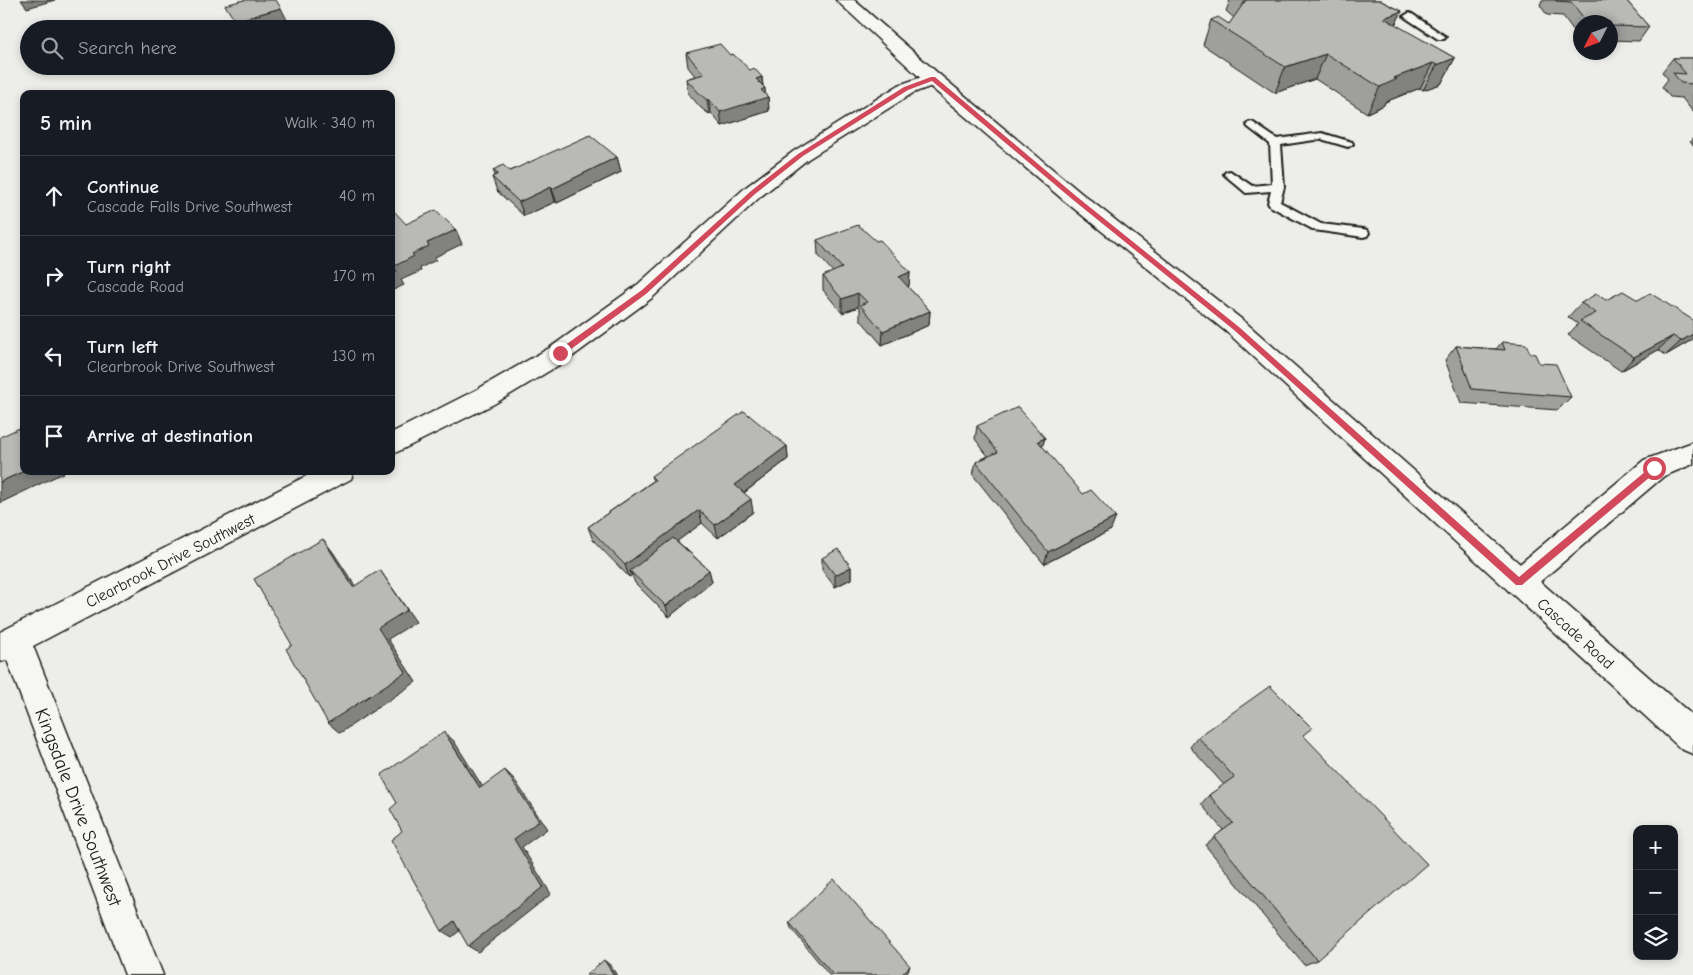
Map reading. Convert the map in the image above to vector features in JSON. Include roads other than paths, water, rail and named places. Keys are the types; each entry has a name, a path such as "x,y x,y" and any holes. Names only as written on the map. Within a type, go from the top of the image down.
{"street":[{"name":"Cascade Road","path":"844,0 933,79 1074,198 1237,328 1693,738"},
{"path":"395,443 485,396 560,353 644,292 753,192 800,155 906,89 933,79"},
{"path":"1519,582 1654,468 1693,453"},
{"name":"Clearbrook Drive Southwest","path":"8,644 333,475"},
{"name":"Kingsdale Drive Southwest","path":"8,644 144,975"}],"lane":[{"path":"1409,16 1441,37"},
{"path":"1252,125 1275,143 1322,136 1348,144"},
{"path":"1275,143 1278,187 1274,203 1318,227 1362,233"},
{"path":"1230,174 1250,190 1278,187"}]}
